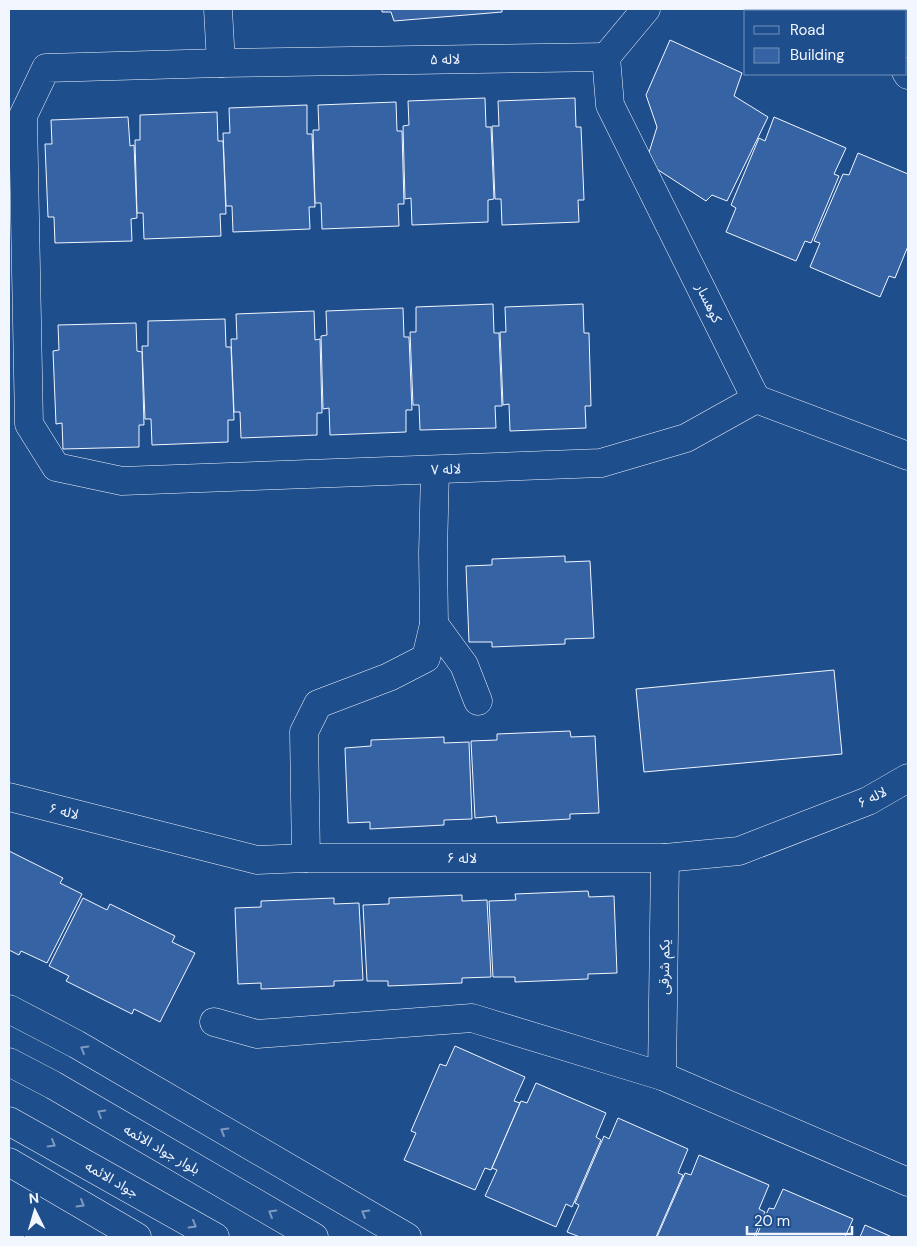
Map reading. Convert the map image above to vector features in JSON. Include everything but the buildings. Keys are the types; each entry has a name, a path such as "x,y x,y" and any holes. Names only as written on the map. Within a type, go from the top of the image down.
{"street":[{"path":"218,9 221,63"},
{"path":"606,57 646,9"},
{"name":"لاله ۵","path":"46,68 221,63 606,57"},
{"name":"کوهسار","path":"606,57 610,105 756,399"},
{"name":"لاله ۷","path":"46,68 23,116 29,424 56,468 122,481 601,463 686,438 756,399"},
{"path":"756,399 908,456"},
{"path":"306,858 304,732 318,704 389,677 426,658 434,624 435,470"},
{"path":"434,624 464,665 478,701"},
{"name":"لاله ۶","path":"9,797 257,860 306,858 665,858 739,851 868,801 908,778"},
{"name":"یکم شرقی","path":"662,1076 665,858"},
{"path":"9,1009 76,1044 407,1237"},
{"path":"214,1022 257,1034 472,1018 662,1076 908,1182"},
{"name":"بلوار جواد الائمه","path":"9,1062 62,1090 314,1237"},
{"name":"جواد الائمه","path":"9,1121 215,1237"},
{"path":"9,1162 137,1237"}]}
